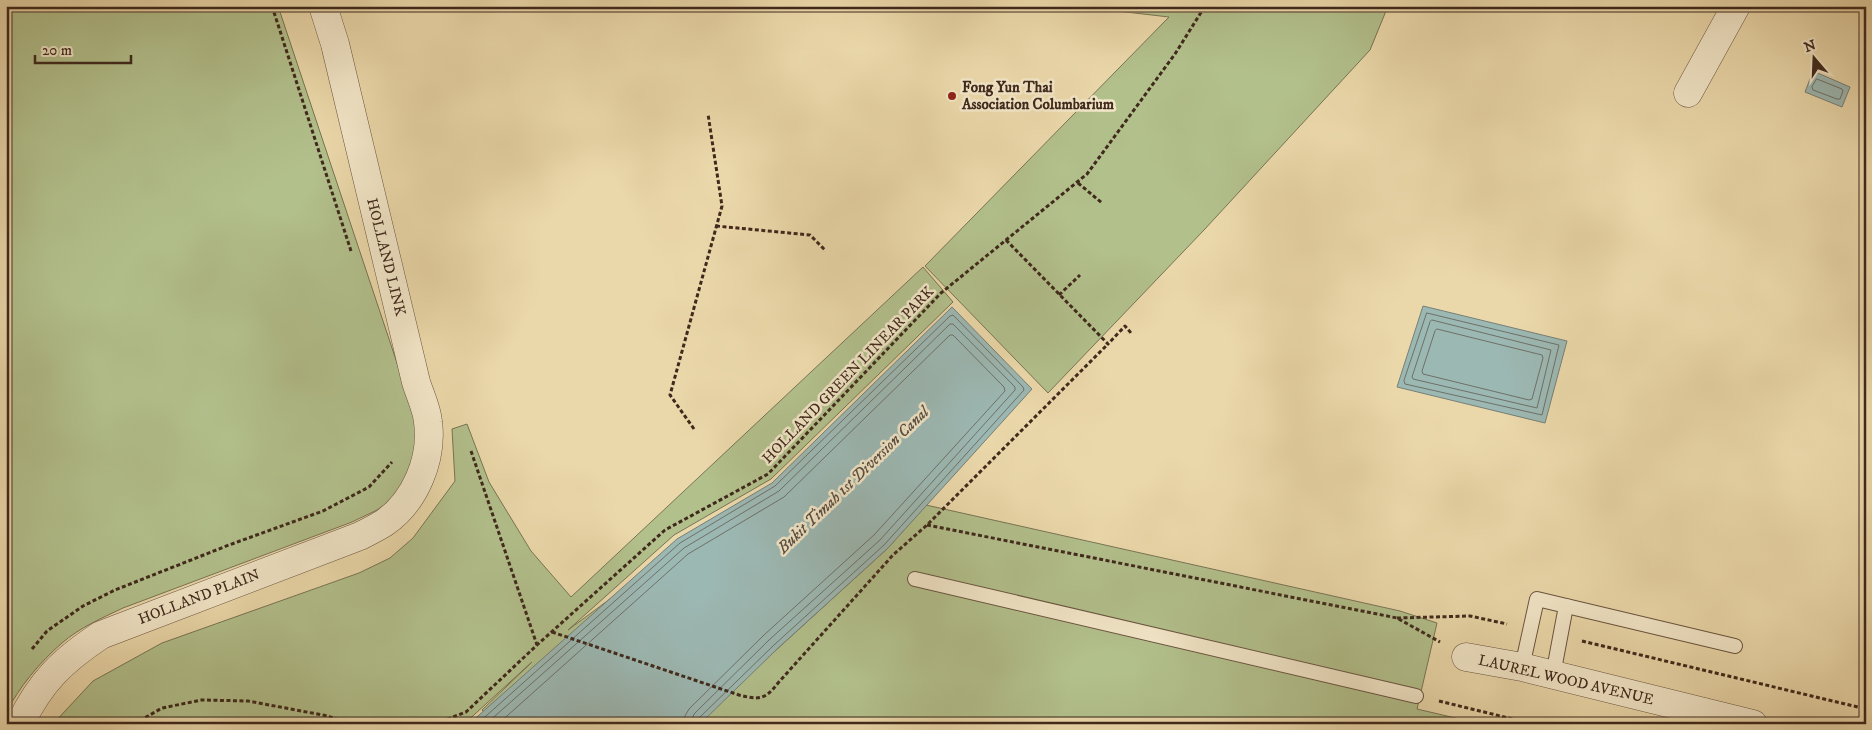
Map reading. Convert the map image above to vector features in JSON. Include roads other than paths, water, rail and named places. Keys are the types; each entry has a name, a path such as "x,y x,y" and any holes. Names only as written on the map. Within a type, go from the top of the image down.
{"street":[{"name":"HOLLAND LINK","path":"324,6 335,44 416,382 428,421 430,444 426,462 419,481 404,503"},
{"path":"1688,93 1736,6"},
{"name":"HOLLAND PLAIN","path":"20,724 29,706 48,678 72,654 101,635 360,536 385,522 404,503"},
{"name":"LAUREL WOOD AVENUE","path":"1466,657 1522,667 1753,724"}],"lane":[{"path":"915,579 1416,696"},
{"path":"1522,667 1537,599 1735,646"},
{"path":"1553,675 1566,606"}],"water":[{"path":"1813,71 1850,87 1842,107 1805,92"},
{"path":"1423,306 1567,341 1545,423 1397,387"},
{"name":"Bukit Timah 1st Diversion Canal","path":"952,307 1032,389 888,548 777,649 700,724 469,724 677,539 772,483"}],"place":[{"name":"Fong Yun Thai Association Columbarium","path":"952,96"}]}
